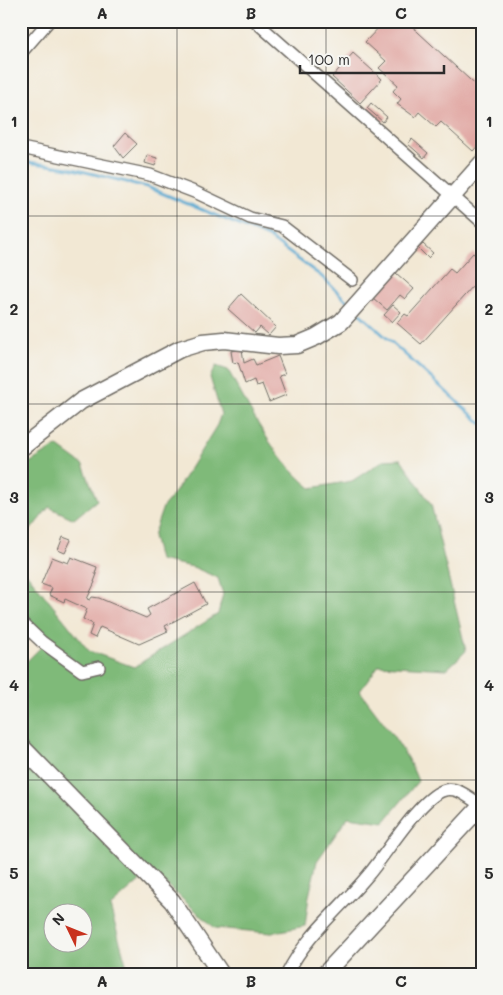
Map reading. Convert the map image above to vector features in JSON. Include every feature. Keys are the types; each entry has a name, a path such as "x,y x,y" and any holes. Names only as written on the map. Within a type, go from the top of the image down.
{"street":[{"path":"21,53 50,21"},
{"path":"255,21 482,222"},
{"path":"21,148 150,175 197,192 250,218 282,226 352,280"},
{"path":"21,448 81,401 180,349 203,342 224,340 278,346 297,345 316,337 341,322 482,163"},
{"path":"21,622 42,642 82,672 99,667"},
{"path":"21,746 172,901 221,974"},
{"path":"287,974 304,944 370,874 402,830 433,796 443,790 458,790 479,804 479,808 325,974"}],"green space":[{"path":"216,366 228,370 274,448 297,476 311,488 352,481 384,460 401,459 431,504 466,651 447,669 379,665 360,691 399,745 418,781 384,822 348,817 317,861 309,896 305,926 271,933 215,928 151,871 110,907 129,974 21,974 21,667 48,640 21,613 21,468 57,446 83,465 97,500 74,519 49,507 25,537 24,570 89,651 134,667 218,614 223,594 218,578 193,567 159,560 153,536 163,507 176,491 217,425 221,414 210,377"}],"building":[{"path":"385,21 406,21 482,91 482,141 473,151 441,122 436,127 419,112 415,117 397,104 401,99 393,91 398,85 379,68 386,61 365,42"},
{"path":"353,53 382,79 360,103 332,77"},
{"path":"371,103 387,117 383,122 367,108"},
{"path":"125,133 137,144 123,158 114,146"},
{"path":"412,139 428,153 424,158 408,144"},
{"path":"147,155 157,158 155,166 145,163"},
{"path":"423,244 433,253 428,258 418,248"},
{"path":"473,253 482,260 482,276 421,344 397,323 405,314 408,316 450,269 455,273"},
{"path":"396,273 414,289 405,299 400,295 387,310 373,298"},
{"path":"241,294 276,327 269,335 260,327 255,333 228,309"},
{"path":"393,305 401,312 392,322 384,315"},
{"path":"242,349 244,363 253,359 256,365 278,356 285,374 279,376 286,395 269,402 262,384 256,386 254,380 245,384 238,362 233,363 231,351"},
{"path":"63,537 71,540 65,553 58,550"},
{"path":"52,557 68,563 71,557 97,567 95,582 87,599 90,600 92,597 99,598 146,618 150,615 147,609 195,583 206,604 165,626 168,631 139,644 100,627 95,638 89,635 93,624 83,619 87,609 65,599 64,602 49,595 52,588 41,584"}],"waterway":[{"path":"21,161 69,168 147,187 268,237 321,276 350,304"},
{"path":"358,312 482,424"}]}
